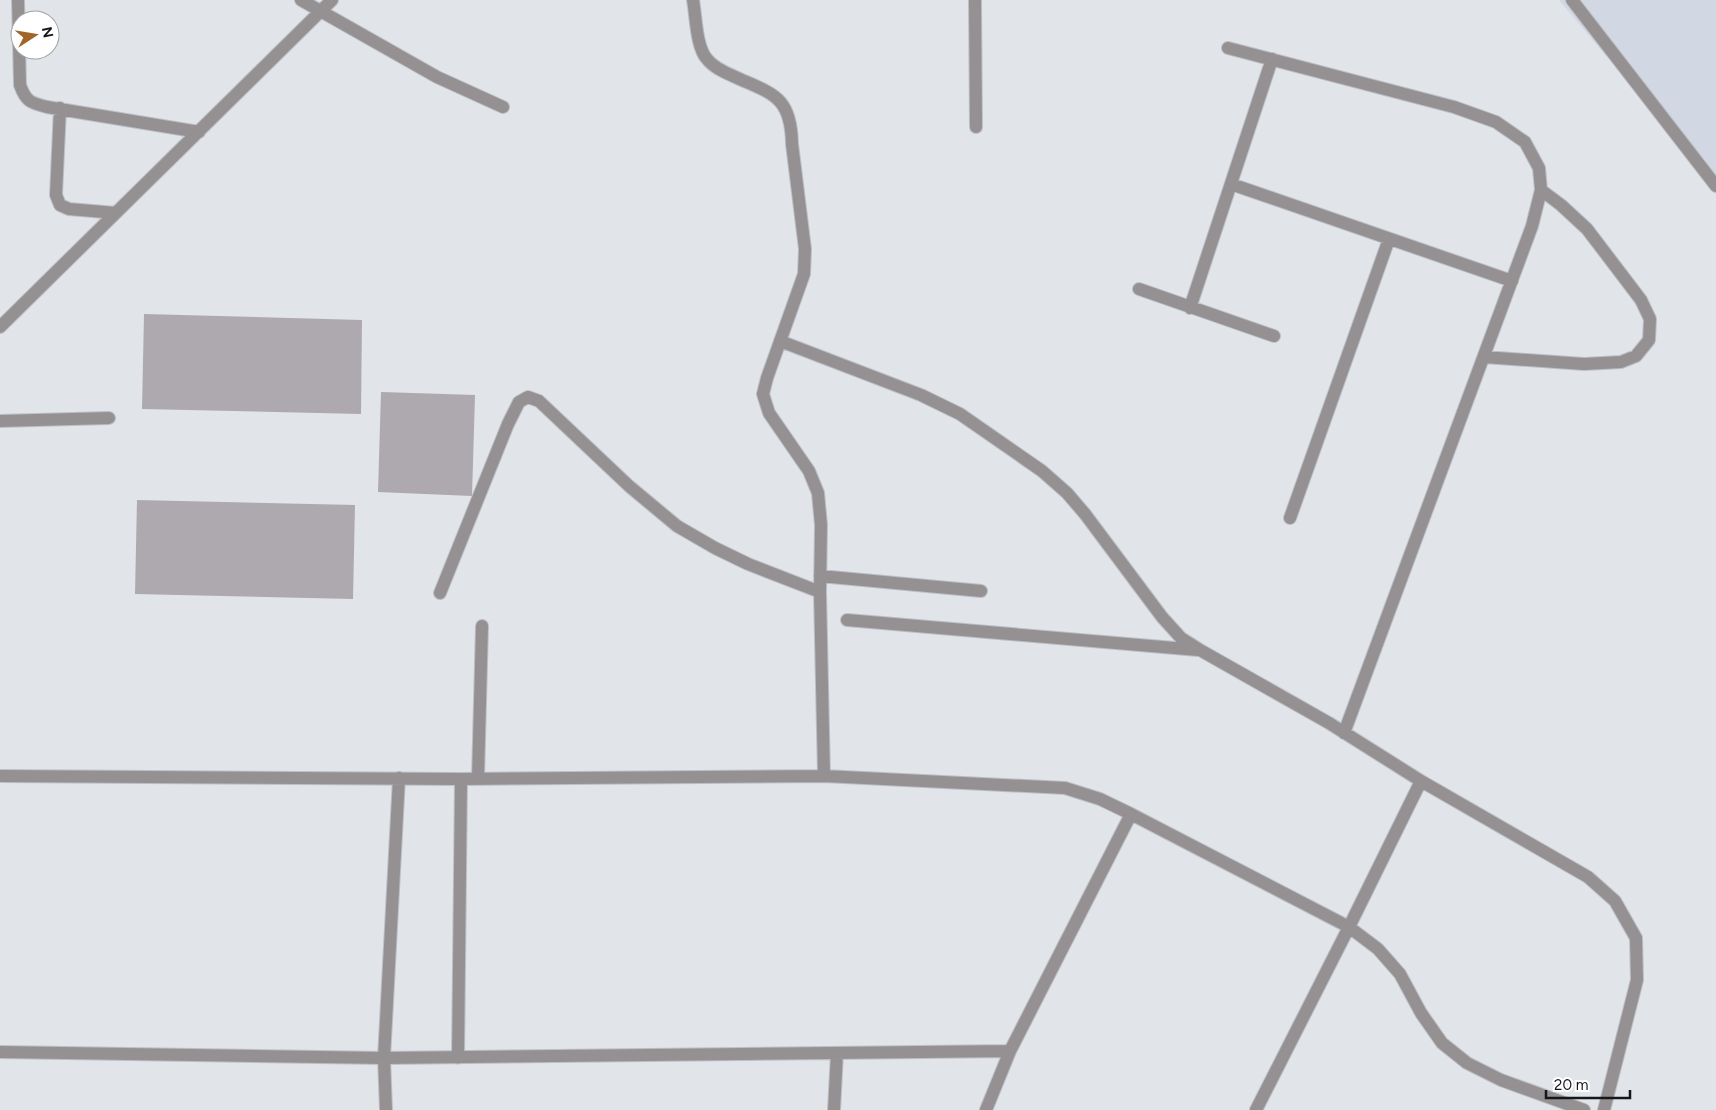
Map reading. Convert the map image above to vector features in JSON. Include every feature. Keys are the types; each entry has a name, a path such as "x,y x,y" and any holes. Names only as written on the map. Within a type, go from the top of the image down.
{"street":[{"path":"18,0 20,85 24,96 31,103 199,132"},
{"path":"301,0 437,77 503,107"},
{"path":"0,327 332,0"},
{"path":"693,0 700,45 706,59 721,70 774,95 788,111 792,130 792,144 805,248 804,274 763,394 769,413 809,471 818,493 821,525 820,592 824,776"},
{"path":"975,0 976,127"},
{"path":"1572,0 1716,186"},
{"path":"1228,48 1454,107 1496,122 1525,142 1539,168 1541,190 1532,226 1344,733"},
{"path":"1190,308 1272,59"},
{"path":"60,108 56,195 60,205 69,209 116,213"},
{"path":"1231,184 1512,281"},
{"path":"1484,357 1584,364 1621,362 1636,356 1649,340 1650,319 1641,300 1587,229 1541,190"},
{"path":"1290,518 1389,238"},
{"path":"1139,290 1274,336"},
{"path":"780,341 921,395 960,414 1042,471 1067,493 1162,617 1181,638 1344,733 1420,781 1588,877 1616,901 1636,938 1638,980 1604,1110"},
{"path":"440,593 508,424 519,402 528,397 539,400 629,486 677,526 748,564 820,592"},
{"path":"0,421 109,418"},
{"path":"820,576 981,591"},
{"path":"847,620 1200,650"},
{"path":"478,778 482,626"},
{"path":"0,776 461,779 824,776 1065,788 1100,799 1131,814 1349,927 1378,949 1400,974 1421,1013 1442,1043 1467,1063 1501,1080 1584,1110"},
{"path":"386,1110 384,1058 399,778"},
{"path":"458,1058 461,779"},
{"path":"1256,1110 1349,927 1420,781"},
{"path":"986,1110 1010,1051 1131,814"},
{"path":"0,1052 458,1058 1010,1051"},
{"path":"834,1110 837,1053"}],"shaded area":[{"path":"1559,0 1716,0 1716,186"}],"building":[{"path":"144,314 362,320 361,414 142,409"},
{"path":"381,392 475,395 472,496 378,492"},
{"path":"137,500 355,505 353,599 135,594"}]}
